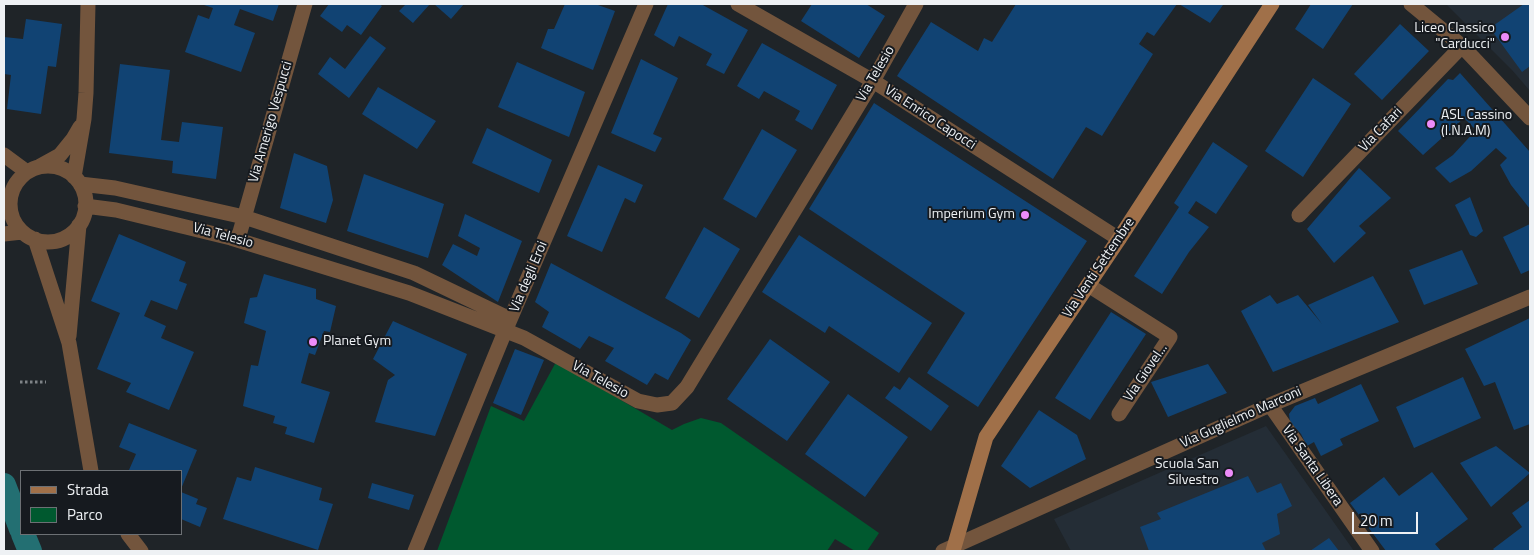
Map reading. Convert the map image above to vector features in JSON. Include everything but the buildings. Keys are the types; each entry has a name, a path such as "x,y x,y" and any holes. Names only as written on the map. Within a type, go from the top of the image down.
{"main road":[{"name":"Via Venti Settembre","path":"950,549 986,437 1119,239 1272,4"}],"street":[{"path":"77,181 86,93 88,4"},
{"name":"Via Amerigo Vespucci","path":"238,240 305,4"},
{"name":"Via degli Eroi","path":"415,551 508,324 646,4"},
{"name":"Via Enrico Capocci","path":"738,4 873,81 1119,239"},
{"name":"Via Telesio","path":"77,181 244,217 414,273 508,324 524,338 638,401 657,405 672,403 686,387 873,81 916,4"},
{"path":"1411,4 1462,46 1530,118"},
{"name":"Via Cafari","path":"1299,215 1462,46"},
{"path":"8,207 14,186 33,170 60,155 73,139 84,119"},
{"path":"4,155 33,170 52,166 64,170 77,181 85,196 85,206 79,225 69,343"},
{"path":"4,182 8,207 14,221 28,235 69,343 92,470"},
{"name":"Via Telesio","path":"85,206 116,210 238,240 508,324"},
{"path":"4,234 28,235 47,242 60,240 71,234 79,225"},
{"name":"Via Giovel...","path":"1088,285 1170,337 1118,414"},
{"name":"Via Guglielmo Marconi","path":"950,549 1270,405 1530,297"},
{"name":"Via Santa Libera","path":"1270,405 1372,551"},
{"path":"129,535 141,551"}],"path":[{"path":"20,382 46,382"}],"shaded area":[{"name":"Liceo Classico \"Carducci\"","path":"1446,4 1530,4 1530,91 1512,70"},
{"name":"Scuola San Silvestro","path":"1266,426 1354,551 1071,551 1054,519"}],"green space":[{"path":"556,362 672,430 701,418 721,423 879,533 867,551 855,551 835,539 827,551 437,551 491,406 524,421"}],"waterway":[{"path":"4,485 20,526"},
{"path":"23,535 30,551"}],"place":[{"name":"Liceo Classico \"Carducci\"","path":"1505,37"},
{"name":"ASL Cassino (I.N.A.M)","path":"1431,124"},
{"name":"Imperium Gym","path":"1025,215"},
{"name":"Planet Gym","path":"313,342"},
{"name":"Scuola San Silvestro","path":"1229,473"}]}
